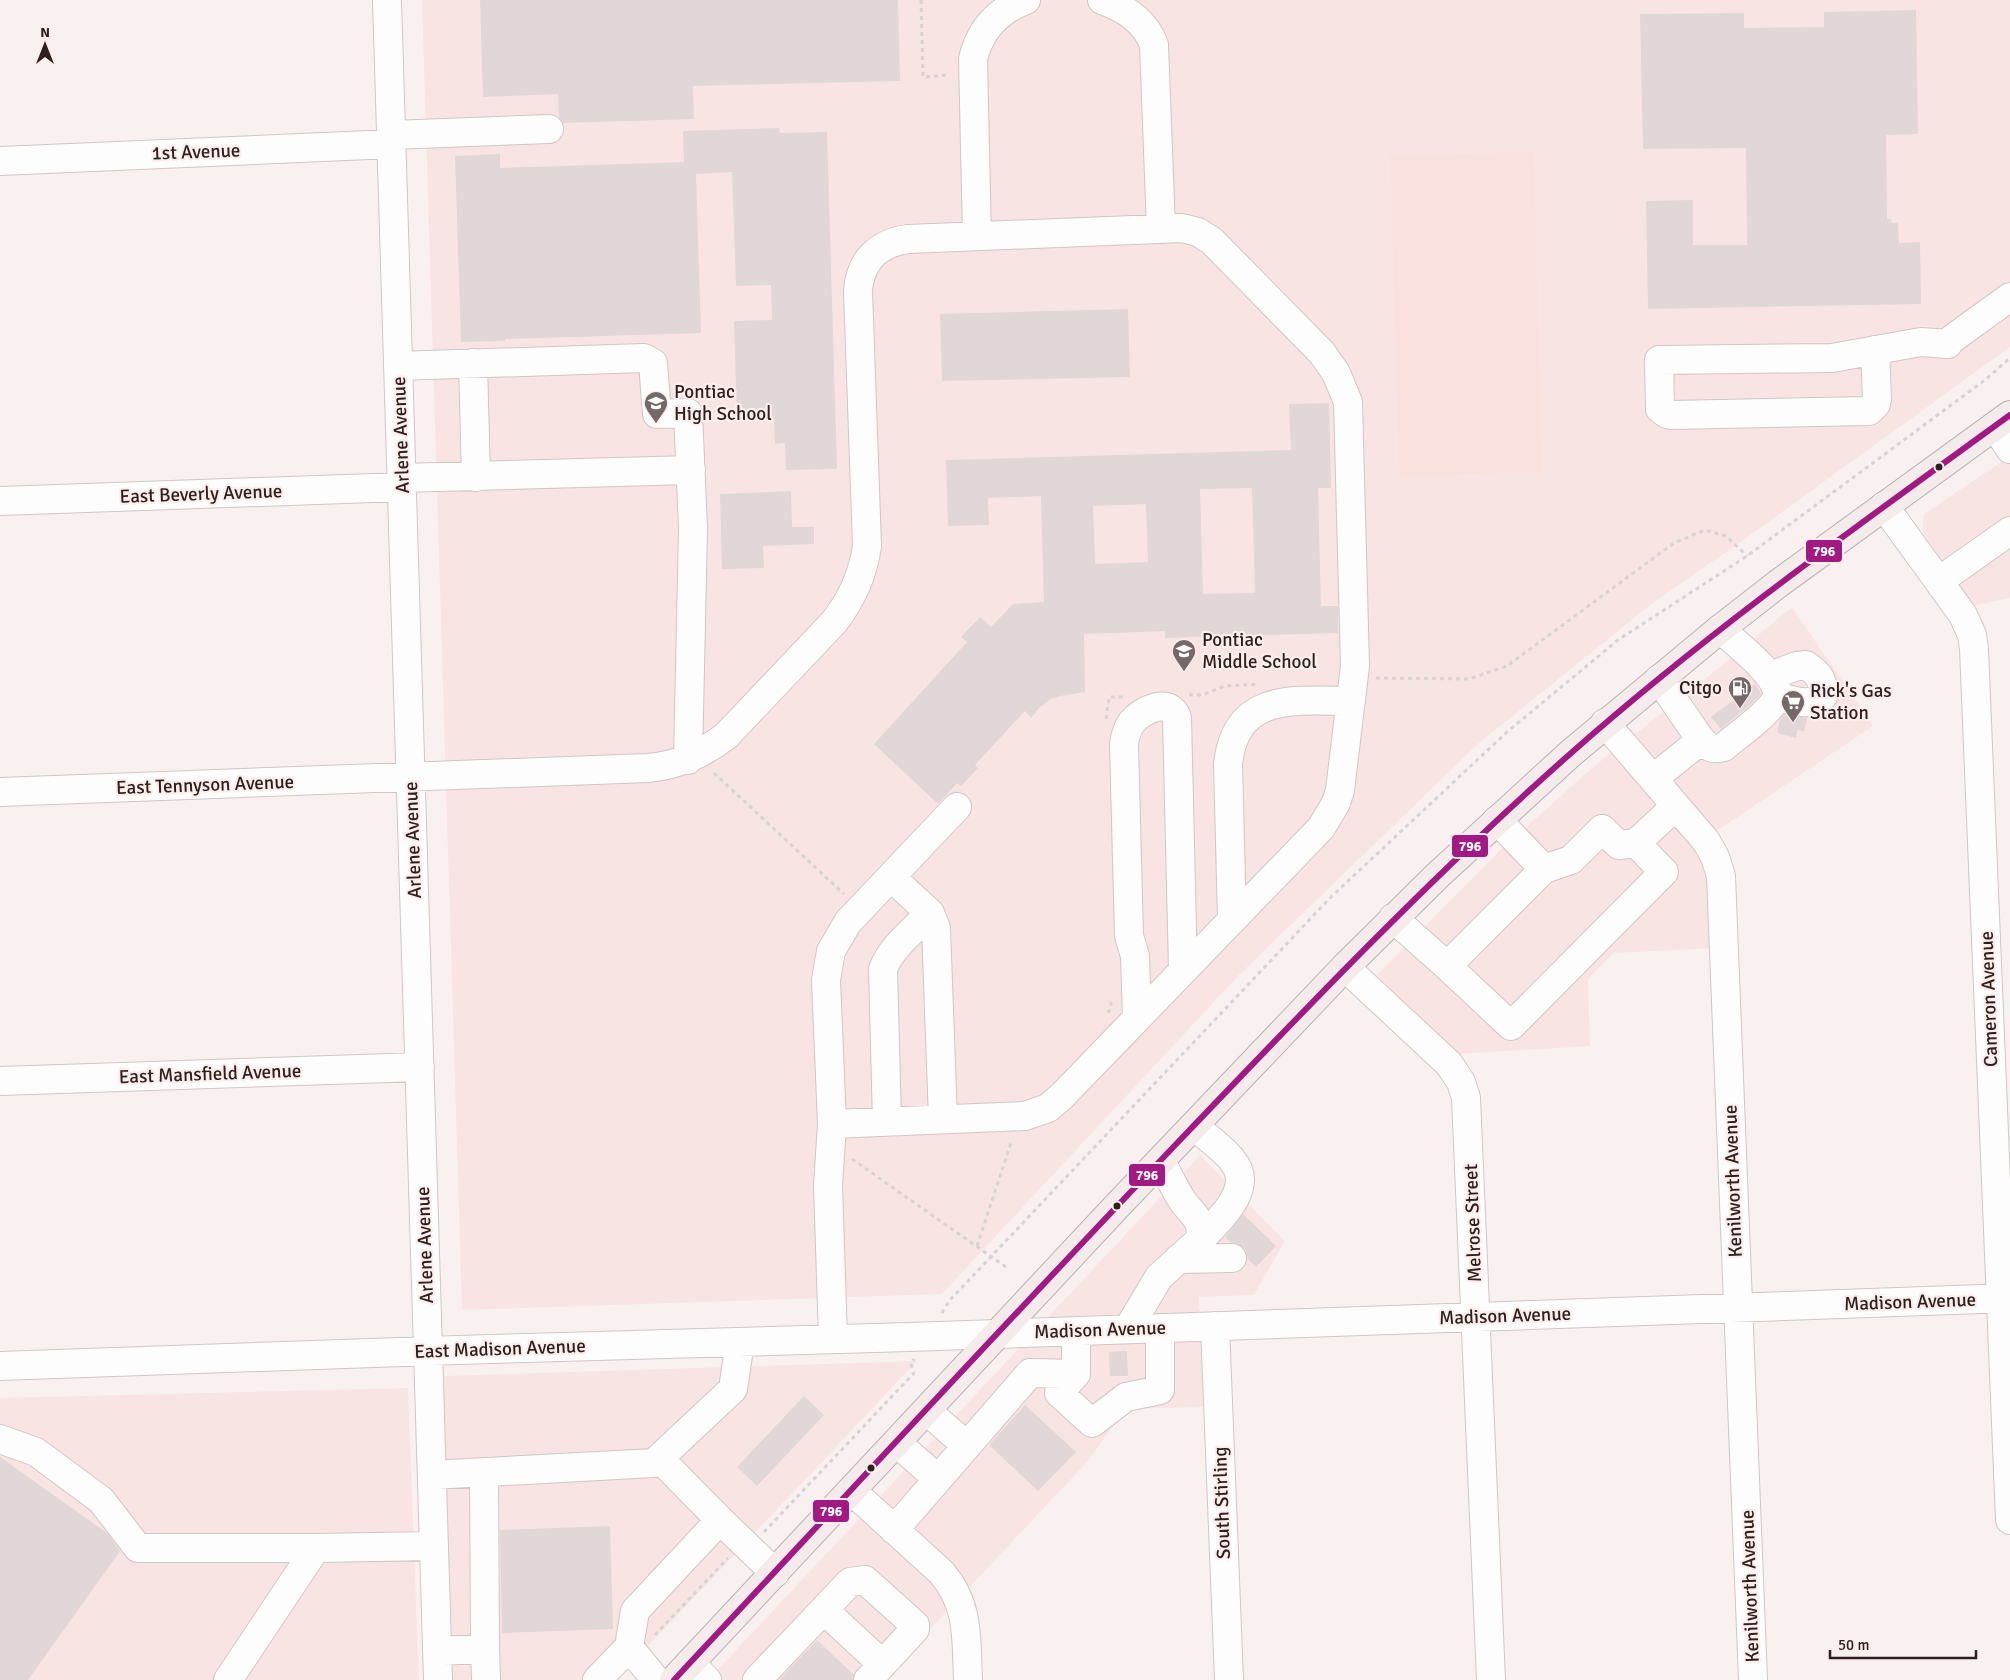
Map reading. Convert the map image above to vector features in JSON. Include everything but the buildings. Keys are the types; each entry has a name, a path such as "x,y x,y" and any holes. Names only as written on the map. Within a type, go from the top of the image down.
{"main road":[{"path":"691,1674 775,1573 1194,1126 1345,966 1393,918 1497,820 1605,723 1720,629 1884,506 2003,421"}],"street":[{"name":"Arlene Avenue","path":"387,0 438,1680"},
{"path":"977,236 973,59 980,37 995,18 1010,7 1026,0"},
{"path":"1102,0 1121,8 1138,21 1146,28 1154,45 1161,229"},
{"name":"1st Avenue","path":"0,161 549,130"},
{"name":"East Tennyson Avenue","path":"0,792 648,768 688,760 727,735 834,622 849,602 858,582 867,546 858,291 861,273 865,264 877,250 897,240 1161,229 1191,230 1212,240 1322,353 1343,387 1350,414 1355,666 1340,790 1329,816 1321,828 1062,1096 1048,1108 1025,1116 887,1121 832,1134"},
{"path":"1875,350 1877,399 1876,404 1869,410 1672,415 1666,414 1660,409 1659,360 1832,358 1875,350 1921,342 1950,341 2010,297"},
{"path":"398,366 650,359 655,368 657,414 688,413 693,528 688,760"},
{"path":"473,363 476,477"},
{"path":"2003,421 2010,449"},
{"name":"East Beverly Avenue","path":"0,501 476,477 691,470"},
{"name":"Cameron Avenue","path":"1884,506 1963,614 1970,629 1974,648 2005,1298 2010,1520"},
{"path":"1939,581 2010,531"},
{"path":"1659,679 1701,740 1708,747 1716,749 1724,747 1769,708 1773,686 1720,629"},
{"path":"1232,920 1228,764 1229,749 1234,737 1250,715 1263,707 1353,689"},
{"path":"1137,1018 1135,956 1129,936 1124,744 1128,728 1134,721 1141,714 1158,706 1169,708 1177,718 1183,970"},
{"name":"Kenilworth Avenue","path":"1605,723 1709,845 1721,876 1753,1680"},
{"path":"1653,779 1701,740"},
{"path":"1447,966 1544,869 1571,860 1602,829 1619,845 1636,843 1676,806"},
{"path":"833,1339 828,1186 832,1134 827,966 831,951 848,922 957,807"},
{"path":"1497,820 1544,869"},
{"path":"1393,918 1511,1026 1664,872 1636,843"},
{"path":"890,877 930,913 936,928 943,1119"},
{"path":"887,1121 883,970 888,957 894,949 930,913"},
{"name":"Melrose Street","path":"1345,966 1449,1064 1464,1090 1468,1116 1491,1680"},
{"name":"East Mansfield Avenue","path":"0,1081 420,1067"},
{"path":"1128,1329 1159,1277 1196,1245 1226,1213 1233,1202 1239,1186 1239,1172 1233,1160 1194,1126"},
{"path":"1161,1161 1183,1202 1197,1218 1201,1238"},
{"path":"1178,1259 1232,1258"},
{"name":"Madison Avenue","path":"1000,1333 2005,1298"},
{"name":"South Stirling","path":"1215,1326 1229,1680"},
{"path":"1076,1331 1076,1374 1059,1393 1092,1424 1126,1397 1160,1390 1160,1328"},
{"name":"East Madison Avenue","path":"0,1366 1000,1333"},
{"path":"432,1475 654,1463 733,1389 740,1342"},
{"path":"894,1530 1030,1373 1076,1374"},
{"path":"927,1411 966,1446"},
{"path":"0,1439 36,1452 101,1500 138,1548 434,1546"},
{"path":"897,1442 938,1479"},
{"path":"659,1458 775,1573"},
{"path":"484,1472 486,1680"},
{"path":"852,1491 941,1572 958,1596 966,1626 968,1680"},
{"path":"656,1680 633,1651 635,1611 720,1520"},
{"path":"228,1680 316,1548"},
{"path":"757,1680 850,1582 865,1580 915,1624 915,1629 875,1672 824,1610"},
{"path":"437,1651 485,1648"},
{"path":"597,1680 633,1651"}],"path":[{"path":"921,0 923,77 956,74"},
{"path":"949,1301 1330,898 1507,732 1618,640 1746,556 1985,380 2010,358"},
{"path":"1353,689 1367,678 1469,679 1507,666 1674,543 1705,530 1726,536 1746,556"},
{"path":"714,773 849,899"},
{"path":"832,1134 1006,1267"},
{"path":"633,1651 730,1556 743,1554 749,1548 914,1373 911,1364"}],"shaded area":[{"path":"422,0 2010,0 2010,347 1742,541 1654,602 1479,743 1239,975 942,1294 462,1310"},
{"path":"1534,152 1542,472 1399,476 1390,156"},
{"path":"2010,456 2010,598 1972,606 1922,531 1924,514"},
{"path":"1792,607 1873,726 1715,832 1717,948 1614,953 1588,979 1590,1046 1457,1054 1377,975 1496,854 1593,767 1705,679"},
{"path":"1200,1155 1285,1241 1254,1295 1199,1297 1205,1407 1125,1409 1088,1461 882,1680 708,1680"},
{"path":"917,1361 616,1680 453,1680 443,1376"},
{"path":"408,1388 419,1680 0,1680 0,1398"}],"transit line":[{"name":"796","path":"674,1680 1181,1139 1323,991 1469,847 1570,754 1676,664 1786,579 2010,415"}],"place":[{"name":"Pontiac High School","path":"656,424"},
{"name":"Pontiac Middle School","path":"1184,672"},
{"name":"Citgo","path":"1740,709"},
{"name":"Rick's Gas Station","path":"1793,723"}]}
